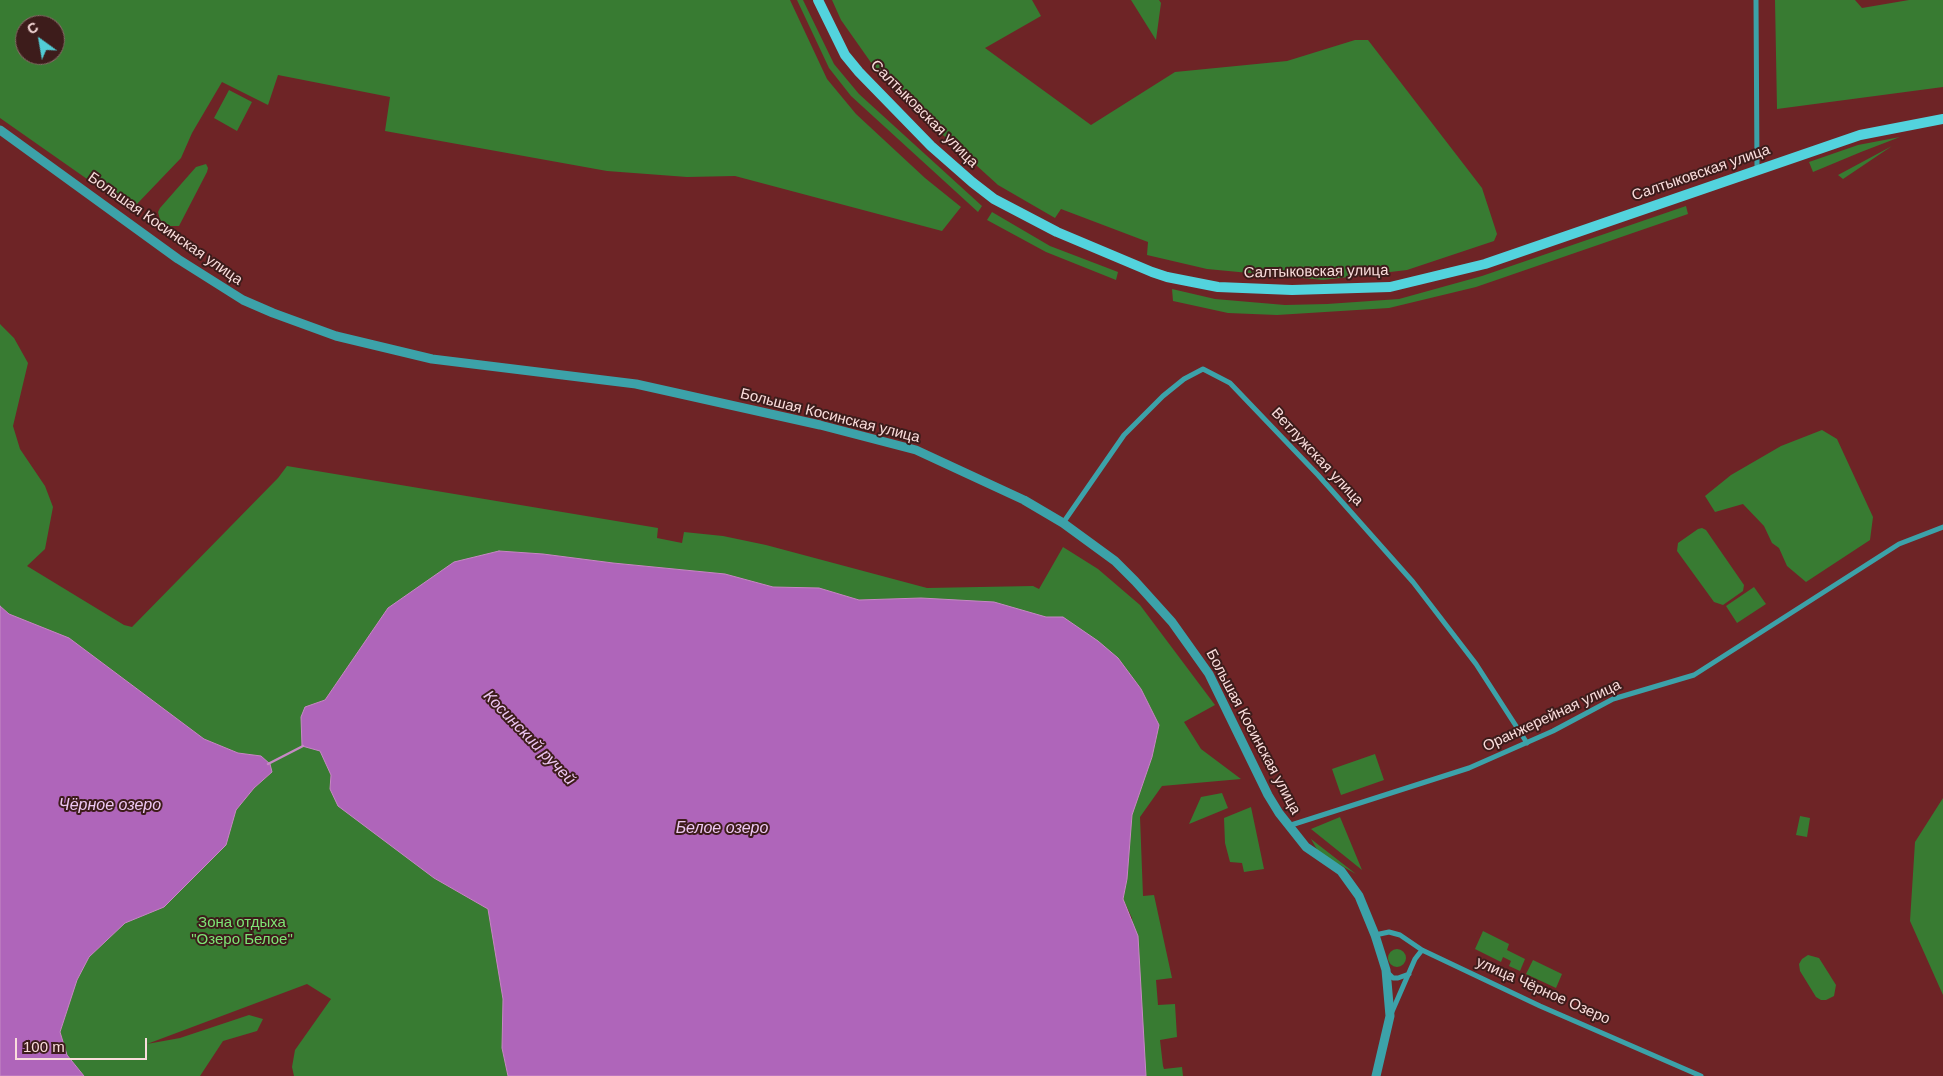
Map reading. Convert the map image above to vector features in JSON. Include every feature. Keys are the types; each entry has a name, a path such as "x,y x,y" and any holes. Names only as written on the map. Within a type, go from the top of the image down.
{"main road":[{"name":"Салтыковская улица","path":"818,0 845,55 859,72 931,146 994,199 1057,232 1152,272 1167,277 1218,287 1292,290 1390,287 1485,264 1860,135 1943,120"}],"street":[{"path":"1756,0 1757,169"},
{"name":"Большая Косинская улица","path":"0,130 178,259 244,300 273,314 336,336 432,359 636,384 811,423 916,450 1024,500 1063,523 1115,562 1136,581 1189,644 1209,674 1268,795 1288,826 1306,847 1341,871 1363,904 1386,970 1390,1016 1376,1076"},
{"name":"Ветлужская улица","path":"1063,523 1124,435 1163,396 1184,379 1203,369 1230,383 1318,475 1413,582 1476,664 1527,743"},
{"name":"Оранжерейная улица","path":"1288,826 1470,768 1553,731 1613,699 1694,675 1898,544 1943,527"},
{"name":"улица Чёрное Озеро","path":"1375,935 1388,932 1400,935 1422,950 1540,1006 1701,1076"},
{"path":"1390,1016 1415,959 1422,950"},
{"path":"1386,970 1393,978 1409,974"}],"green space":[{"path":"0,0 790,0 827,79 856,114 925,178 961,207 942,231 735,176 687,177 607,171 385,131 390,97 278,75 268,105 222,82 192,133 181,158 136,205 127,207 0,118"},
{"path":"797,0 803,0 834,64 859,94 982,206 978,212 851,96 829,68"},
{"path":"832,0 1032,0 1041,16 985,48 1091,125 1175,72 1287,61 1355,40 1368,40 1482,188 1497,234 1494,241 1407,270 1323,280 1207,269 1147,255 1148,242 1061,209 1055,218 998,185 911,106 872,64 841,20"},
{"path":"1131,0 1159,0 1161,3 1156,40"},
{"path":"1775,0 1855,0 1862,8 1909,0 1943,0 1943,87 1777,109"},
{"path":"229,90 252,102 237,131 214,118"},
{"path":"1900,137 1813,172 1809,162 1858,145"},
{"path":"1892,146 1843,179 1838,175"},
{"path":"206,164 207,172 179,226 168,226 160,220 158,212 160,208 196,167"},
{"path":"1686,206 1688,214 1476,287 1389,308 1277,315 1228,313 1173,301 1172,289 1215,299 1285,305 1399,299 1482,276"},
{"path":"992,212 1050,246 1118,272 1116,280 1046,252 987,220"},
{"name":"Зона отдыха \"Озеро Белое\"","path":"0,324 14,338 28,363 13,426 20,449 45,486 53,507 45,549 27,566 124,625 132,627 278,478 287,466 658,528 657,538 682,543 684,532 723,536 766,545 927,588 1033,586 1039,589 1063,547 1098,569 1140,605 1215,705 1184,722 1201,749 1241,779 1162,786 1140,817 1143,896 1154,895 1172,978 1156,980 1158,1005 1175,1004 1177,1037 1160,1040 1163,1066 1164,1069 1182,1067 1183,1076 1146,1076 1132,918 1123,899 1127,879 1132,815 1152,757 1159,725 1141,689 1118,658 1063,617 1046,617 921,598 859,600 819,588 773,587 725,574 499,551 388,608 325,700 305,707 331,775 330,789 434,878 488,909 503,999 502,1048 508,1076 294,1076 292,1067 295,1050 331,999 307,984 147,1044 180,1038 249,1015 263,1019 257,1031 223,1041 200,1076 84,1076 67,1055 60,1032 77,980 89,957 125,922 164,907 226,845 236,810 254,788 272,772 261,756 238,753 204,739 69,638 9,614 0,606"},
{"path":"1822,430 1837,439 1873,517 1870,540 1806,582 1787,566 1779,548 1772,543 1764,526 1743,504 1715,512 1705,496 1731,475 1781,446"},
{"path":"1702,528 1706,530 1744,585 1743,591 1723,605 1714,602 1677,551 1678,543"},
{"path":"1754,587 1766,604 1737,623 1726,606"},
{"path":"1375,754 1384,780 1341,795 1332,769"},
{"path":"1222,793 1228,808 1189,824 1201,797"},
{"path":"1943,798 1943,995 1910,921 1915,842"},
{"path":"1251,807 1264,869 1244,872 1242,863 1230,862 1225,843 1224,818"},
{"path":"1800,816 1810,818 1807,837 1796,835"},
{"path":"1340,817 1362,870 1311,829"},
{"path":"1311,839 1356,874 1319,853"},
{"path":"1483,931 1509,944 1507,950 1525,959 1520,971 1509,966 1511,961 1503,957 1501,962 1475,949"},
{"path":"1397,949 1403,952 1406,958 1403,964 1397,967 1391,964 1388,958 1391,952"},
{"path":"1808,955 1819,958 1836,985 1834,996 1826,1000 1816,997 1800,971 1799,964"},
{"path":"1533,960 1562,974 1556,988 1526,974"}],"water":[{"name":"Белое озеро","path":"499,551 725,574 773,587 819,588 859,600 921,598 994,602 1046,617 1063,617 1098,641 1118,658 1141,689 1159,725 1152,757 1132,815 1127,879 1123,899 1138,936 1146,1076 508,1076 502,1048 503,999 488,909 434,878 338,806 330,789 331,775 320,751 302,746 301,717 305,707 325,700 388,608 454,562"},
{"name":"Чёрное озеро","path":"0,606 9,614 69,638 204,739 238,753 261,756 270,764 272,772 254,788 236,810 226,845 164,907 125,923 89,957 77,980 60,1032 67,1055 84,1076 0,1076"}],"waterway":[{"name":"Косинский ручей","path":"268,764 303,746"}]}
